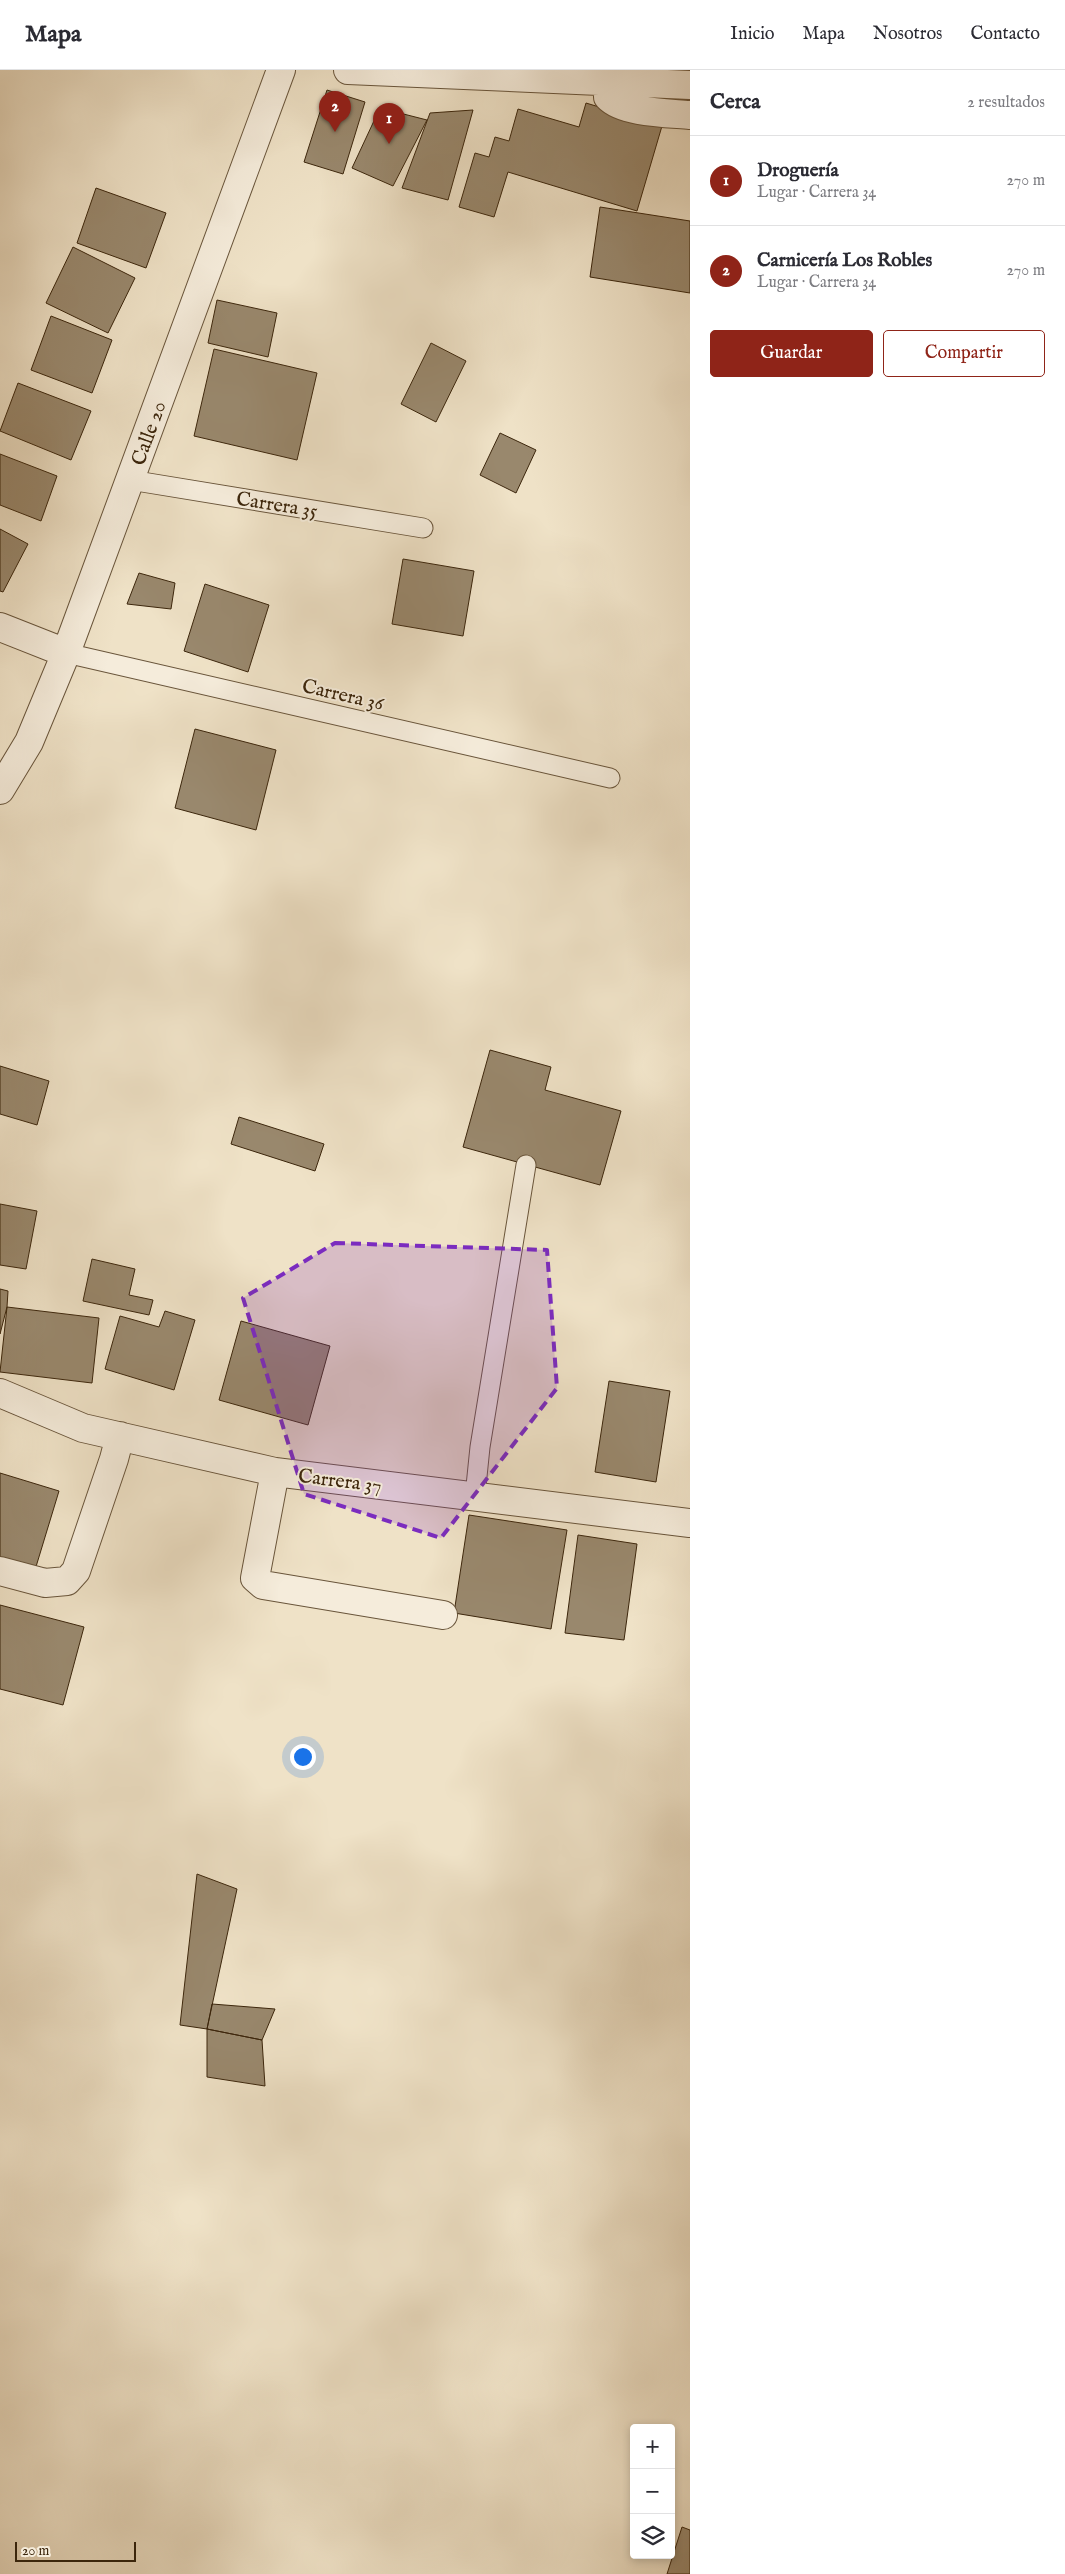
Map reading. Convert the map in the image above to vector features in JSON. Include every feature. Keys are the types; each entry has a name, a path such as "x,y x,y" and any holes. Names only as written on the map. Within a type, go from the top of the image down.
{"street":[{"name":"Calle 20","path":"0,790 29,742 66,653 281,70"},
{"path":"348,70 690,85"},
{"path":"609,81 608,97 614,103 632,109 690,115"},
{"path":"0,627 66,653"},
{"name":"Carrera 37","path":"0,1393 83,1428 276,1472 690,1523"},
{"path":"0,1571 45,1583 66,1581 76,1570 120,1436"},
{"path":"276,1472 255,1578 262,1585 443,1616"}],"lane":[{"name":"Carrera 35","path":"130,480 423,528"},
{"name":"Carrera 36","path":"66,653 610,778"},
{"path":"475,1496 480,1447 526,1166"}],"highlighted area":[{"path":"335,1243 547,1250 557,1388 441,1538 304,1494 243,1298"}],"building":[{"path":"327,90 365,102 343,174 304,162"},
{"path":"586,103 662,126 637,211 508,172 494,217 459,207 475,153 489,157 495,137 509,141 518,109 579,127"},
{"path":"380,108 427,120 393,186 352,168"},
{"path":"473,110 448,200 402,188 430,113"},
{"path":"96,188 166,213 146,268 77,243"},
{"path":"600,207 690,221 690,293 590,277"},
{"path":"73,247 135,278 108,333 46,303"},
{"path":"217,300 277,313 268,357 208,343"},
{"path":"51,316 112,340 92,393 31,370"},
{"path":"431,343 466,361 436,422 401,404"},
{"path":"214,349 317,373 297,460 194,436"},
{"path":"18,383 91,411 71,460 0,431"},
{"path":"500,433 536,450 516,493 480,475"},
{"path":"0,454 57,476 41,521 0,505"},
{"path":"0,529 28,544 3,592 0,591"},
{"path":"403,559 474,571 463,636 392,624"},
{"path":"139,573 175,583 171,609 127,604"},
{"path":"205,584 269,605 248,672 184,651"},
{"path":"195,729 276,750 256,830 175,808"},
{"path":"490,1050 551,1067 545,1090 621,1111 600,1185 463,1147"},
{"path":"0,1066 49,1081 37,1125 0,1114"},
{"path":"239,1117 324,1144 315,1171 231,1144"},
{"path":"0,1204 37,1211 26,1269 0,1265"},
{"path":"92,1259 135,1269 129,1295 153,1300 149,1315 83,1301"},
{"path":"0,1289 8,1291 7,1307 0,1334"},
{"path":"7,1307 99,1318 92,1383 0,1372"},
{"path":"165,1311 195,1320 174,1390 105,1369 120,1316 159,1327"},
{"path":"241,1321 330,1346 308,1425 219,1400"},
{"path":"609,1381 670,1391 656,1482 595,1472"},
{"path":"0,1473 59,1491 35,1570 0,1559"},
{"path":"469,1515 567,1530 551,1629 454,1613"},
{"path":"578,1535 637,1544 624,1640 565,1633"},
{"path":"0,1605 84,1627 63,1705 0,1689"},
{"path":"197,1874 237,1889 207,2029 180,2025"},
{"path":"212,2004 275,2009 262,2040 207,2029"},
{"path":"207,2029 262,2040 265,2086 207,2077"},
{"path":"682,2527 690,2530 690,2574 667,2574 672,2559 675,2559 675,2549"}],"place":[{"name":"Carnicería Los Robles","path":"335,132"},
{"name":"Droguería","path":"389,144"}]}
